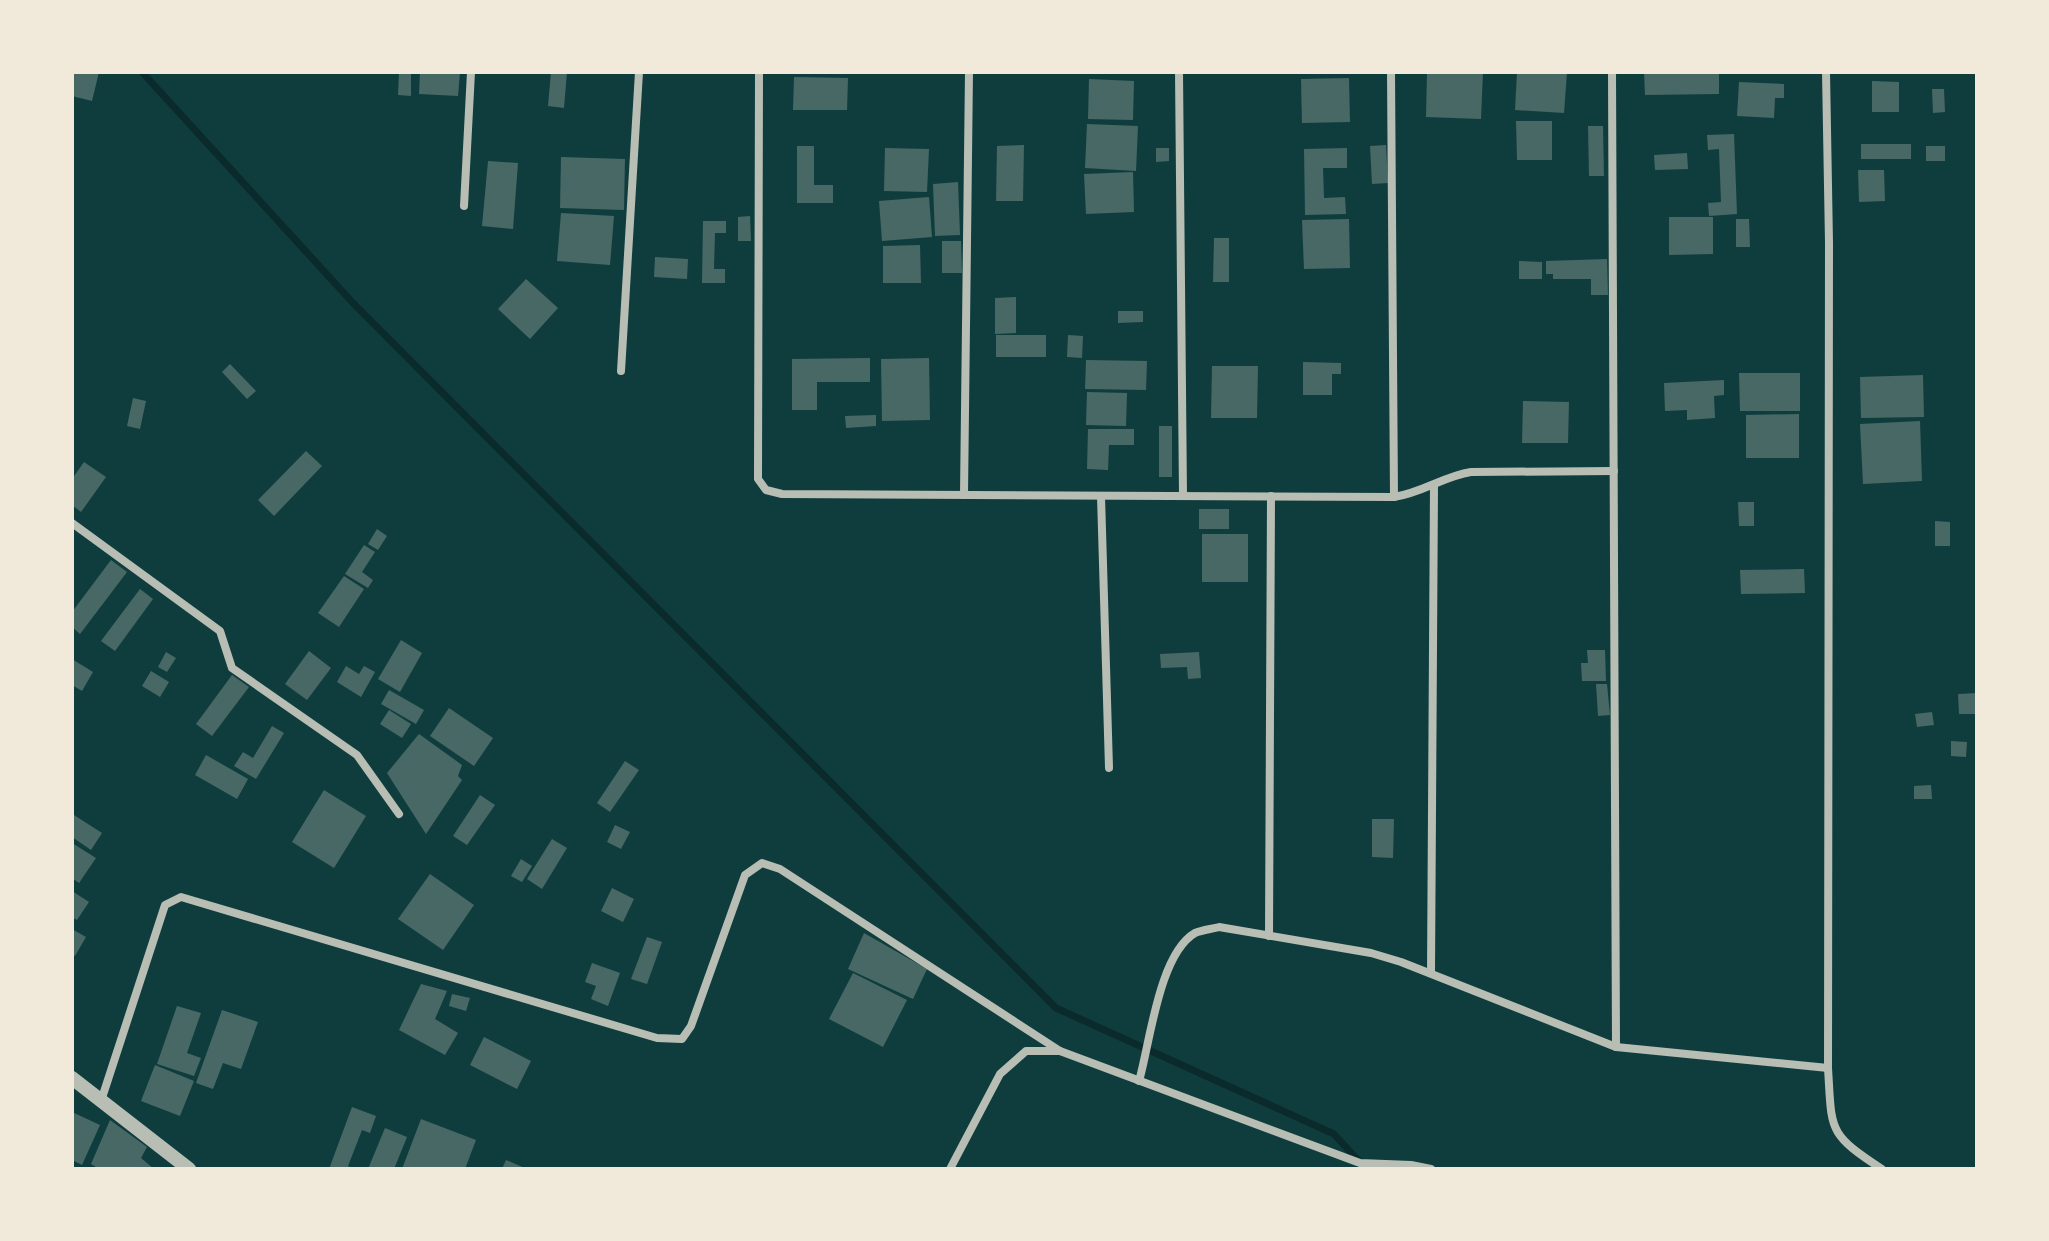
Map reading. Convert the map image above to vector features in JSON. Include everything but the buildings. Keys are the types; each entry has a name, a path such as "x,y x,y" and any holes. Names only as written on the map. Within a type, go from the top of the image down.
{"street":[{"path":"464,206 471,72"},
{"path":"621,371 639,72"},
{"path":"759,72 758,479 766,490 782,494 1394,497 1411,495 1455,474 1471,472 1614,471"},
{"path":"964,495 969,72"},
{"path":"1179,72 1183,496"},
{"path":"1391,72 1394,497"},
{"path":"1612,72 1616,1047"},
{"path":"1826,72 1829,243 1828,1068 1831,1120 1839,1136 1849,1147 1882,1169"},
{"path":"1431,973 1434,485"},
{"path":"1101,496 1109,768"},
{"path":"1269,936 1271,496"},
{"path":"72,523 220,631 232,668 357,755 399,814"},
{"path":"101,1101 165,905 181,897 657,1038 682,1039 691,1026 745,875 762,863 780,869 1060,1051 1360,1163 1431,1169"},
{"path":"1139,1081 1162,983 1173,957 1195,933 1219,927 1371,953 1431,973 1616,1047 1828,1068"},
{"path":"950,1169 1000,1074 1026,1051 1060,1051"},
{"path":"72,1078 189,1169"}],"waterway":[{"path":"142,72 353,303 1056,1008 1334,1134 1366,1169"}]}
